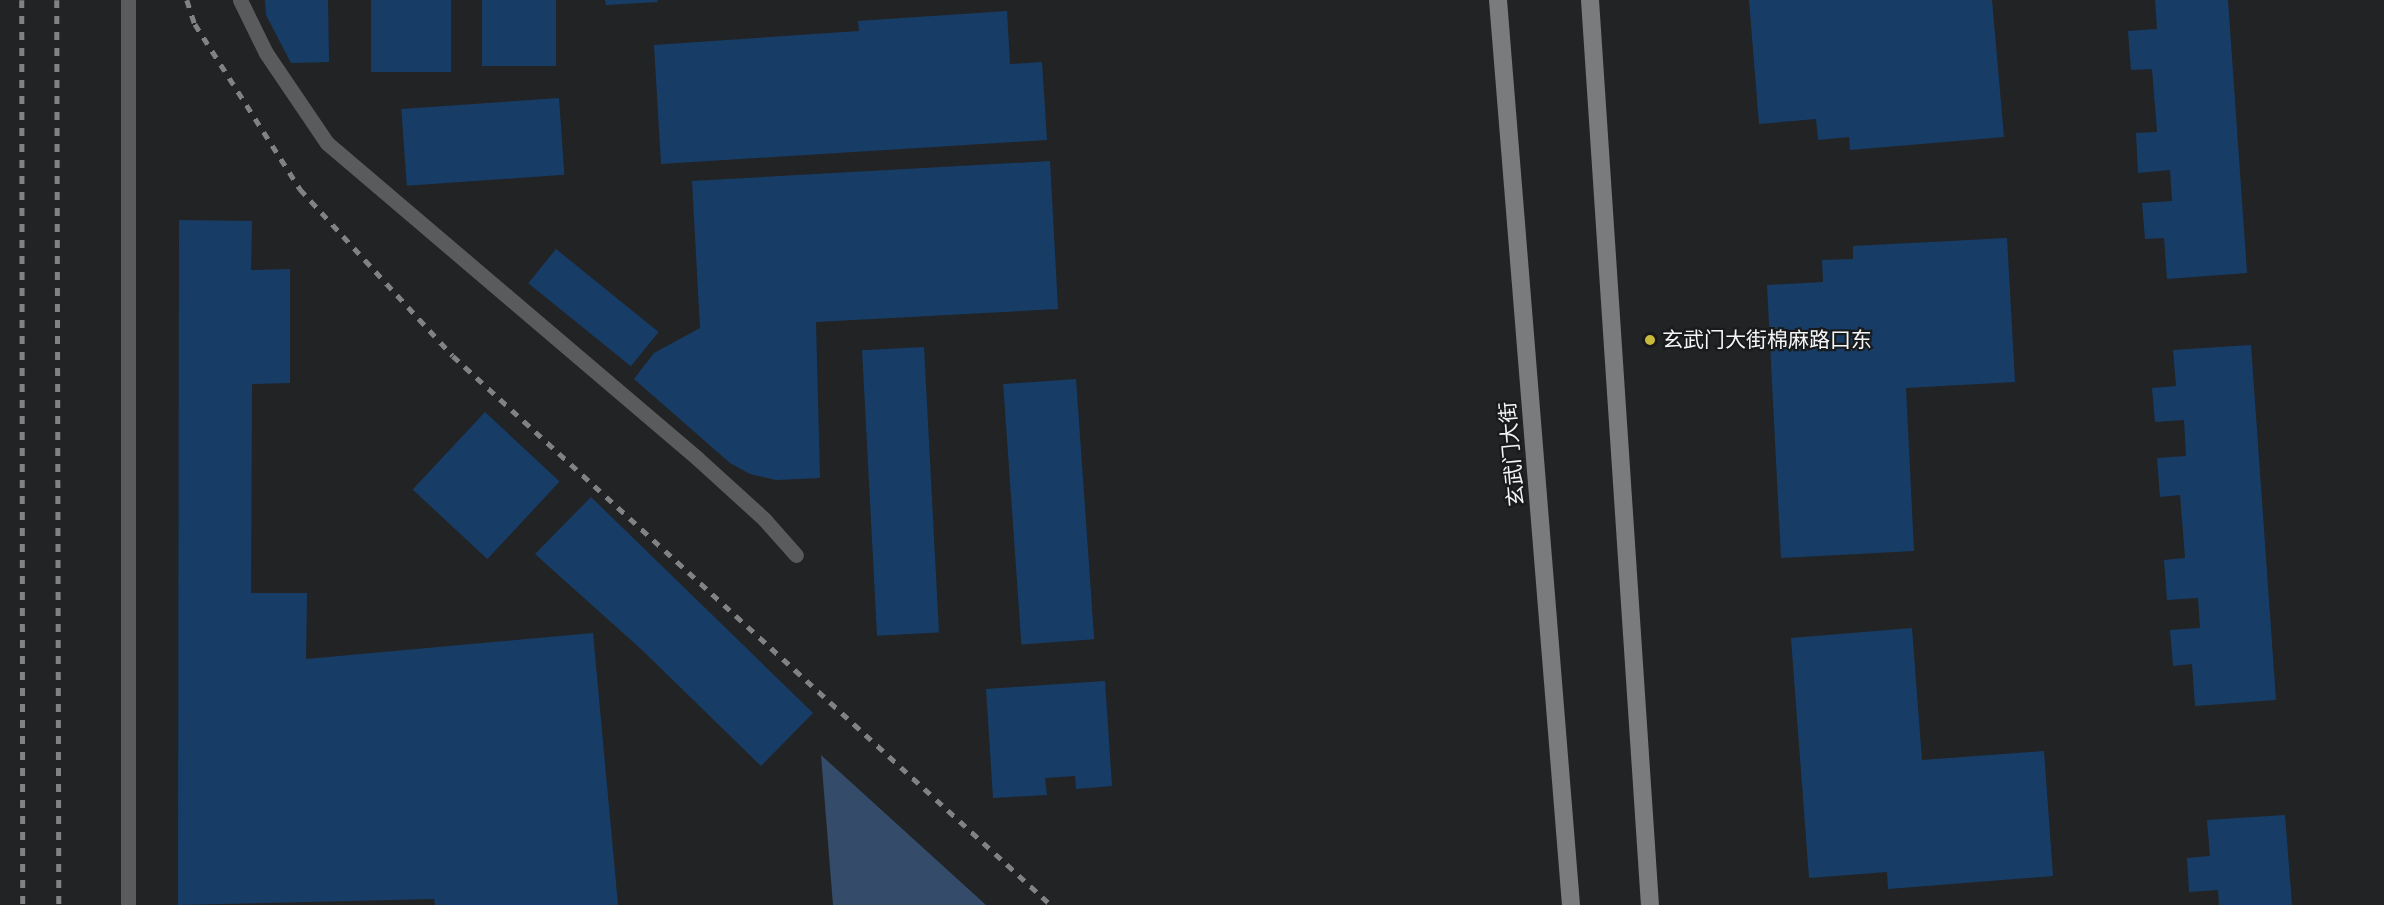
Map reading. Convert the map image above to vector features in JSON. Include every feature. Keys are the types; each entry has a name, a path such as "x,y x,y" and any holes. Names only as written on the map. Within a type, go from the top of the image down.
{"main road":[{"name":"玄武门大街","path":"1497,0 1571,905"},
{"path":"1590,0 1650,905"}],"lane":[{"path":"128,0 128,905"},
{"path":"240,0 266,53 327,143 697,458 764,519 796,555"}],"shaded area":[{"path":"821,755 986,905 833,905"}],"building":[{"path":"265,0 328,0 329,62 291,63 266,15"},
{"path":"371,0 451,0 451,72 371,72"},
{"path":"482,0 556,0 556,66 482,66"},
{"path":"605,0 657,0 658,2 606,5"},
{"path":"1749,0 1992,0 2004,137 1850,150 1849,137 1818,140 1816,119 1759,124"},
{"path":"2155,0 2228,0 2247,273 2167,279 2164,238 2145,239 2142,203 2172,201 2170,170 2138,173 2136,133 2157,132 2152,69 2131,70 2128,31 2157,29"},
{"path":"1007,11 1010,64 1042,62 1047,140 661,164 654,45 859,31 858,21"},
{"path":"559,98 564,175 407,186 401,109"},
{"path":"1050,161 1058,309 816,322 820,478 776,480 750,474 730,463 634,379 654,353 700,328 692,181"},
{"path":"179,220 252,221 251,270 290,269 290,383 252,384 251,593 307,593 306,659 593,633 618,905 435,905 434,899 178,905"},
{"path":"2007,238 2015,382 1906,388 1914,551 1781,558 1767,285 1823,282 1822,260 1853,259 1853,246"},
{"path":"556,249 659,332 631,366 528,283"},
{"path":"2251,345 2276,700 2195,706 2192,664 2173,666 2170,630 2200,628 2198,598 2167,600 2164,560 2185,558 2180,495 2160,497 2157,458 2186,456 2184,420 2155,422 2152,388 2176,386 2173,350"},
{"path":"924,347 939,633 877,636 862,350"},
{"path":"1076,379 1094,639 1021,644 1003,384"},
{"path":"485,412 560,482 487,559 413,490"},
{"path":"591,497 813,713 761,766 642,650 535,554"},
{"path":"1912,628 1922,760 2044,751 2053,876 1888,889 1887,872 1809,878 1791,638"},
{"path":"1105,681 1112,786 1076,789 1075,776 1045,778 1047,795 993,798 986,689"},
{"path":"2285,815 2292,905 2219,905 2218,890 2189,892 2187,858 2210,856 2207,820"}],"railway":[{"path":"22,0 23,905"},
{"path":"57,0 59,905"},
{"path":"187,0 195,24 300,189 453,356 1051,905"}],"place":[{"name":"玄武门大街棉麻路口东","path":"1650,340"}]}
